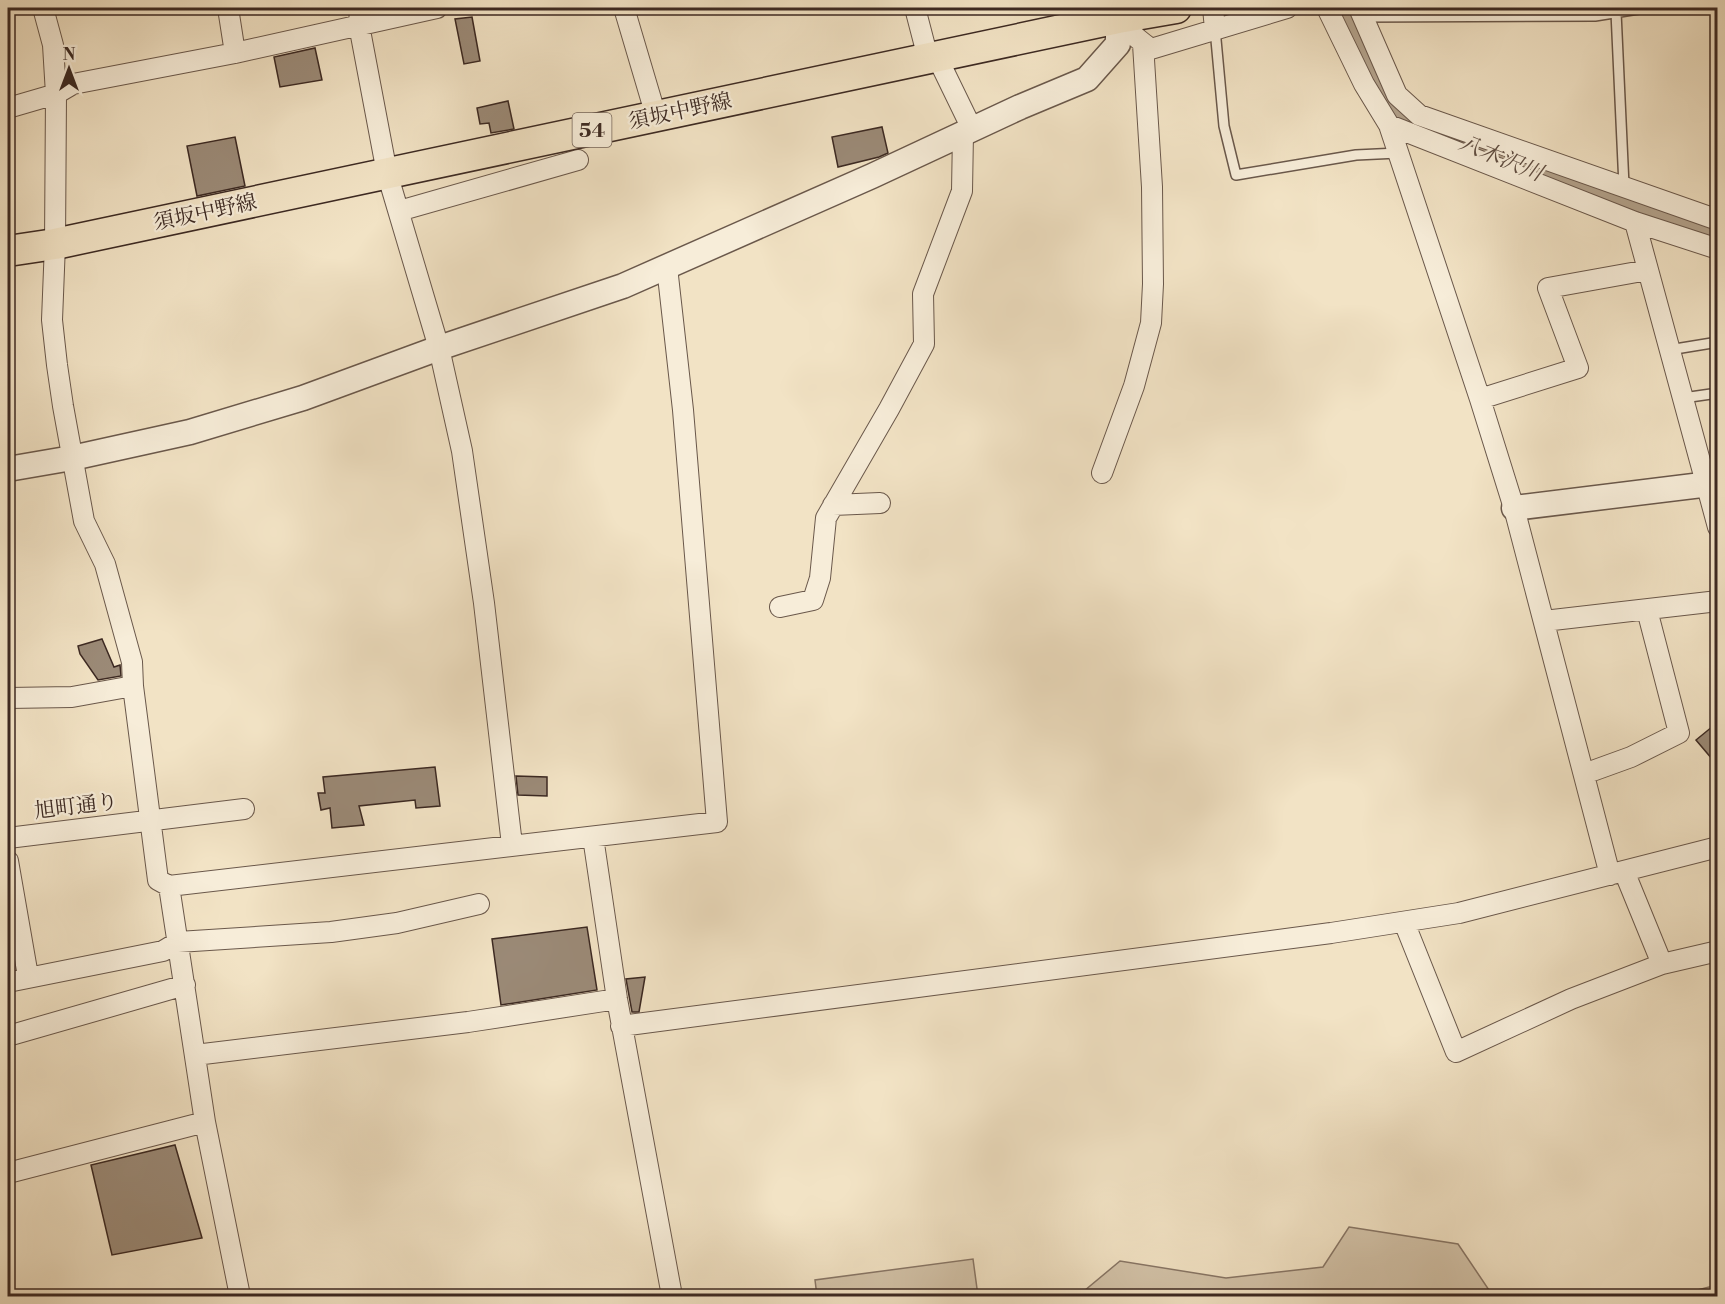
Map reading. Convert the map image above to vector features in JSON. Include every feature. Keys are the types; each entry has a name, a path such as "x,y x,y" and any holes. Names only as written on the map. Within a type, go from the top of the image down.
{"main road":[{"name":"須坂中野線","path":"8,251 55,244 932,57 1117,13 1176,8"}],"street":[{"path":"43,8 53,45 56,94 52,320 61,396 84,521 105,564 132,662 133,686 158,880 169,886 717,822 683,410 667,267"},
{"path":"228,8 235,53"},
{"path":"8,108 56,94 74,84 235,53 360,16 437,8"},
{"path":"624,8 656,116"},
{"path":"780,607 813,600 820,578 826,518 924,344 923,294 962,191 967,131 932,57 915,8"},
{"path":"1212,8 1215,29"},
{"path":"1117,13 1143,44 1151,49 1287,8"},
{"path":"1327,8 1364,84 1389,125 1514,508 1584,774 1617,873 1662,964"},
{"path":"1361,12 1397,95 1419,115 1619,199 1635,222 1683,398 1712,484 1718,527"},
{"path":"8,469 72,458 190,432 303,398 439,348 623,286 1087,79 1118,44 1117,13"},
{"path":"360,16 387,173 439,348 462,451 484,603 512,845"},
{"path":"1102,473 1134,386 1151,323 1152,187 1143,44"},
{"path":"1389,125 1619,199 1718,220"},
{"path":"399,211 578,160"},
{"path":"1635,222 1718,249"},
{"path":"1480,399 1578,368 1548,288 1648,270"},
{"path":"1514,508 1712,484"},
{"path":"833,505 880,504"},
{"path":"1544,621 1718,601"},
{"path":"1584,774 1631,756 1679,733 1647,610"},
{"path":"8,698 72,697 133,686"},
{"name":"旭町通り","path":"8,838 244,809"},
{"path":"593,837 616,999 672,1296"},
{"path":"621,1026 1404,922 1459,913 1718,847"},
{"path":"8,861 28,976"},
{"path":"169,886 205,1122 240,1296"},
{"path":"8,982 28,976 164,951 178,942 331,932 397,922 479,904"},
{"path":"1404,922 1456,1052 1571,999 1662,964 1718,951"},
{"path":"8,1036 185,985"},
{"path":"195,1056 468,1022 616,999"},
{"path":"8,1173 205,1122"}],"lane":[{"path":"1361,12 1595,16 1645,8"},
{"path":"1616,12 1619,199"},
{"path":"1215,29 1224,126 1236,175 1356,155 1398,153"},
{"path":"1670,350 1718,342"},
{"path":"1683,398 1718,393"}],"shaded area":[{"path":"1349,1227 1458,1244 1493,1296 1078,1296 1120,1261 1226,1278 1323,1267"},
{"path":"973,1259 978,1296 817,1296 815,1280"},
{"path":"1717,1285 1717,1296 1674,1296"}],"building":[{"path":"472,17 480,61 464,64 455,19"},
{"path":"315,48 322,80 280,87 274,57"},
{"path":"508,101 514,129 491,133 489,123 480,124 477,108"},
{"path":"882,127 888,153 838,167 832,137"},
{"path":"235,137 245,186 197,196 187,146"},
{"path":"102,639 114,667 120,665 121,676 98,680 80,654 78,646"},
{"path":"1718,722 1718,766 1696,740"},
{"path":"435,767 440,806 416,808 415,800 359,806 364,825 332,828 330,808 321,810 318,793 325,793 323,777"},
{"path":"516,776 547,777 547,796 518,795"},
{"path":"587,927 597,990 501,1005 492,939"},
{"path":"645,977 639,1012 632,1012 626,979"},
{"path":"175,1145 202,1238 112,1255 91,1165"}],"waterway":[{"name":"八木沢川","path":"1345,8 1377,81 1402,116 1546,175 1718,235"}]}
